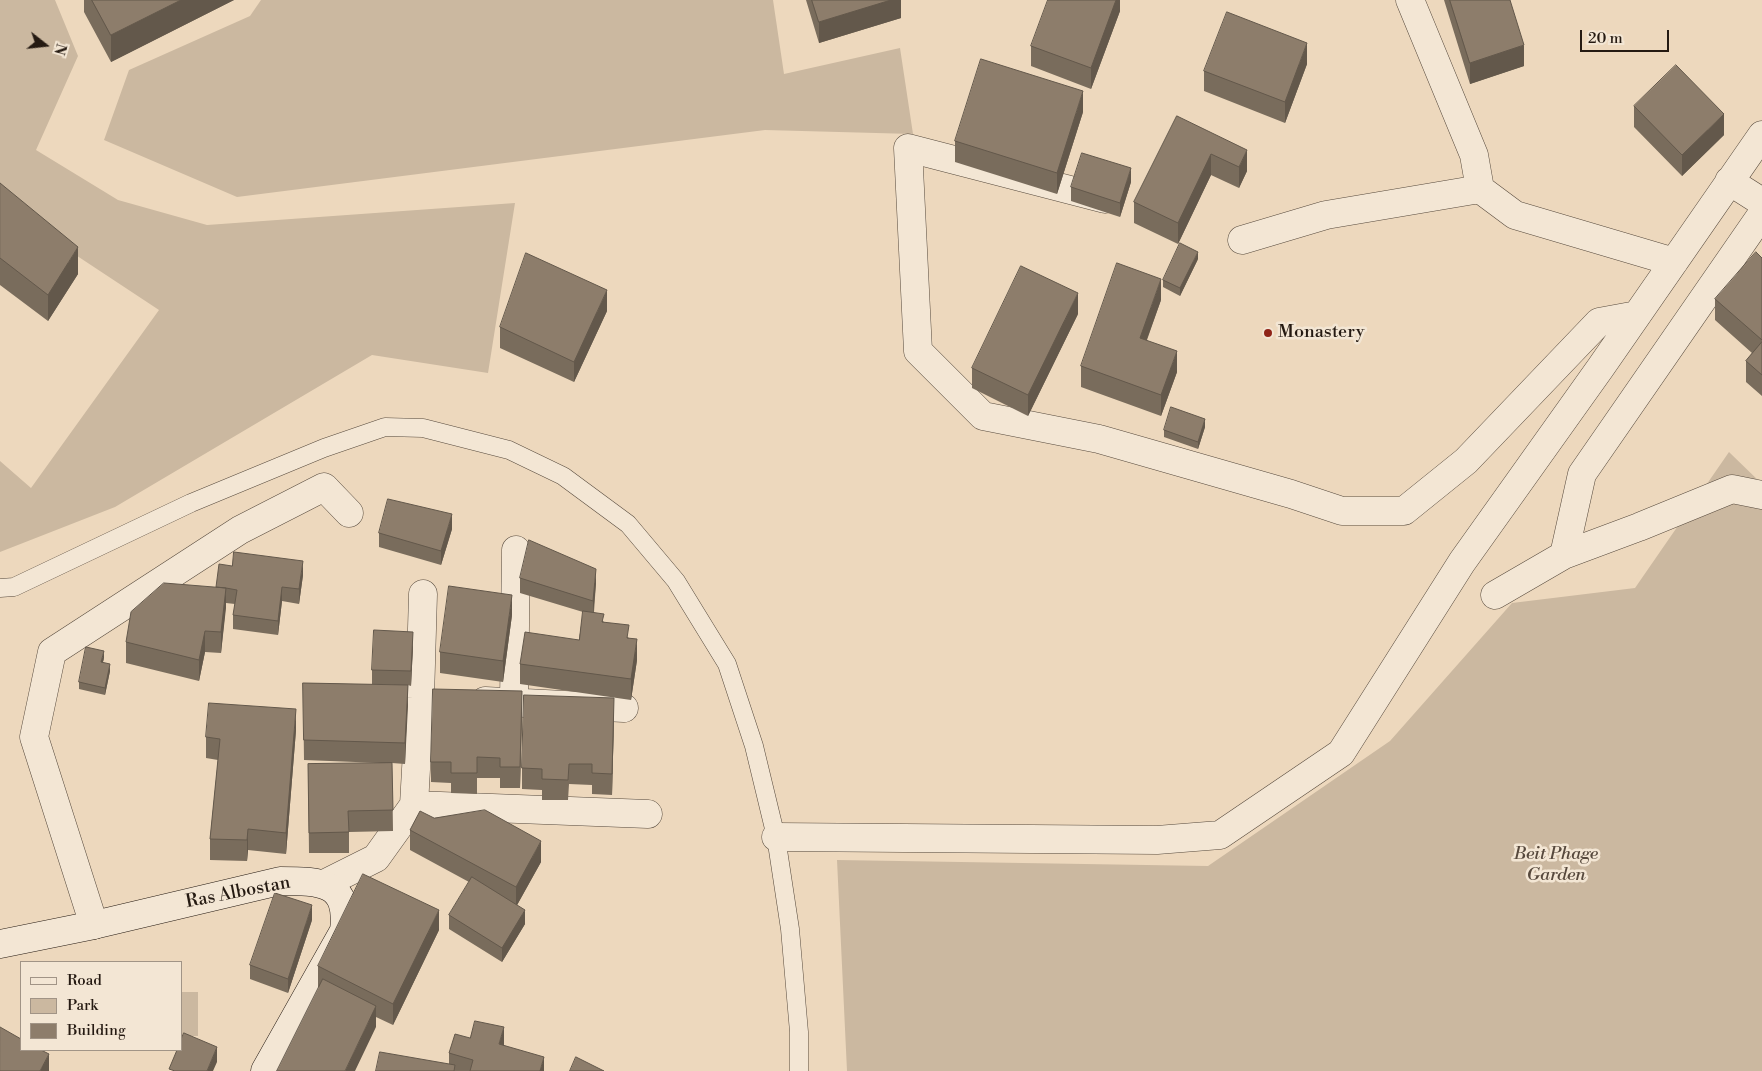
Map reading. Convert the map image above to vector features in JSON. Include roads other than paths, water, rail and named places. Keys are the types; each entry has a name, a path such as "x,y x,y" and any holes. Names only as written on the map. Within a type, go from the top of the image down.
{"street":[{"path":"1410,0 1474,154 1480,189 1515,215 1674,262"},
{"path":"776,837 1157,840 1220,835 1341,753 1462,562 1762,135"},
{"path":"1105,198 908,148 918,351 983,416 1099,439 1291,494 1342,511 1404,510 1466,462 1599,322 1638,314"},
{"path":"1729,181 1762,202"},
{"path":"1242,240 1326,215 1480,189"},
{"path":"1564,555 1582,474 1762,214"},
{"path":"94,925 34,737 52,652 240,530 324,487 349,513"},
{"path":"1495,595 1564,555 1732,489 1762,495"},
{"path":"514,702 516,550"},
{"path":"324,884 376,858 414,805 423,594"},
{"path":"420,698 624,708"},
{"path":"414,805 648,814"},
{"name":"Ras Albostan","path":"0,944 94,925 280,881 307,881 324,884"},
{"path":"265,1071 344,931 346,916 341,902 336,891 324,884"}],"lane":[{"path":"0,588 14,587 191,503 324,448 385,427 423,428 509,450 563,476 628,524 676,580 727,664 754,746 776,837 790,929 800,1032 798,1071"}],"place":[{"name":"Monastery","path":"1268,333"}],"park label":[{"name":"Beit Phage Garden","path":"1556,865"}]}
